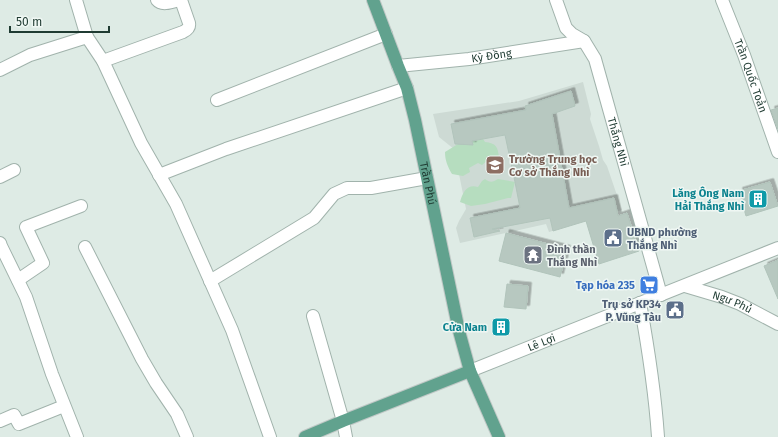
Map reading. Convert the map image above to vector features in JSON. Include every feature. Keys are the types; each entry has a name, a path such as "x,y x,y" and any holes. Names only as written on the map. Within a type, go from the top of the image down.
{"main road":[{"name":"Trần Phú","path":"373,0 407,88 459,331 470,371 499,437"},
{"name":"Lê Lợi","path":"306,437 470,371"}],"street":[{"path":"76,0 87,37 103,61 141,143 176,204 232,330 270,437"},
{"path":"103,61 187,30 190,26 180,0 162,3 158,2 157,0"},
{"name":"Thắng Nhì","path":"556,0 566,28 572,34 584,41 596,59 661,295"},
{"name":"Trần Quốc Toản","path":"722,0 744,55 778,152"},
{"path":"217,100 386,34"},
{"path":"0,70 30,55 87,37"},
{"name":"Kỳ Đồng","path":"398,66 469,59 584,41"},
{"path":"159,175 226,149 407,88"},
{"path":"0,177 14,170"},
{"path":"210,281 314,218 334,194 347,188 371,188 427,178"},
{"path":"18,280 43,264 26,227 81,206"},
{"path":"0,243 26,297 52,374 77,437"},
{"path":"86,247 142,359 177,414 187,437"},
{"name":"Lê Lợi","path":"470,371 778,248"},
{"name":"Ngư Phủ","path":"685,286 740,304 778,324"},
{"path":"640,303 649,353 658,437"},
{"path":"313,316 343,421 346,437"},
{"path":"0,421 14,415 19,424 64,406"}],"shaded area":[{"path":"583,82 591,114 590,119 603,160 607,166 622,210 549,232 546,224 460,243 456,228 466,209 454,149 439,137 433,114 519,101"}],"green space":[{"path":"483,139 485,142 492,143 497,148 499,158 494,165 488,160 482,165 478,163 469,168 470,172 463,176 452,174 447,164 445,152 458,144"},
{"path":"485,179 490,182 498,179 515,182 511,198 471,206 460,202 468,188 474,186 478,187"}],"building":[{"path":"571,91 575,106 552,114 569,208 614,198 618,216 627,213 639,251 599,264 586,221 553,231 550,218 492,229 500,231 474,237 470,218 520,208 515,182 505,135 472,141 473,145 455,144 451,124 526,110 525,106"},
{"path":"778,108 778,129 771,110"},
{"name":"Lăng Ông Nam Hải Thắng Nhì","path":"770,182 778,206 746,216 739,191"},
{"name":"Đình thần Thắng Nhì","path":"506,233 567,249 560,277 499,261"},
{"path":"778,260 778,299 764,266"},
{"path":"507,284 528,286 526,309 504,307"}],"place":[{"name":"Trường Trung học Cơ sở Thắng Nhì","path":"495,165"},
{"name":"Lăng Ông Nam Hải Thắng Nhì","path":"758,199"},
{"name":"UBND phường Thắng Nhì","path":"613,238"},
{"name":"Đình thần Thắng Nhì","path":"533,255"},
{"name":"Tạp hóa 235","path":"649,285"},
{"name":"Trụ sở KP34 P. Vũng Tàu","path":"675,310"},
{"name":"Cửa Nam","path":"501,327"}]}
